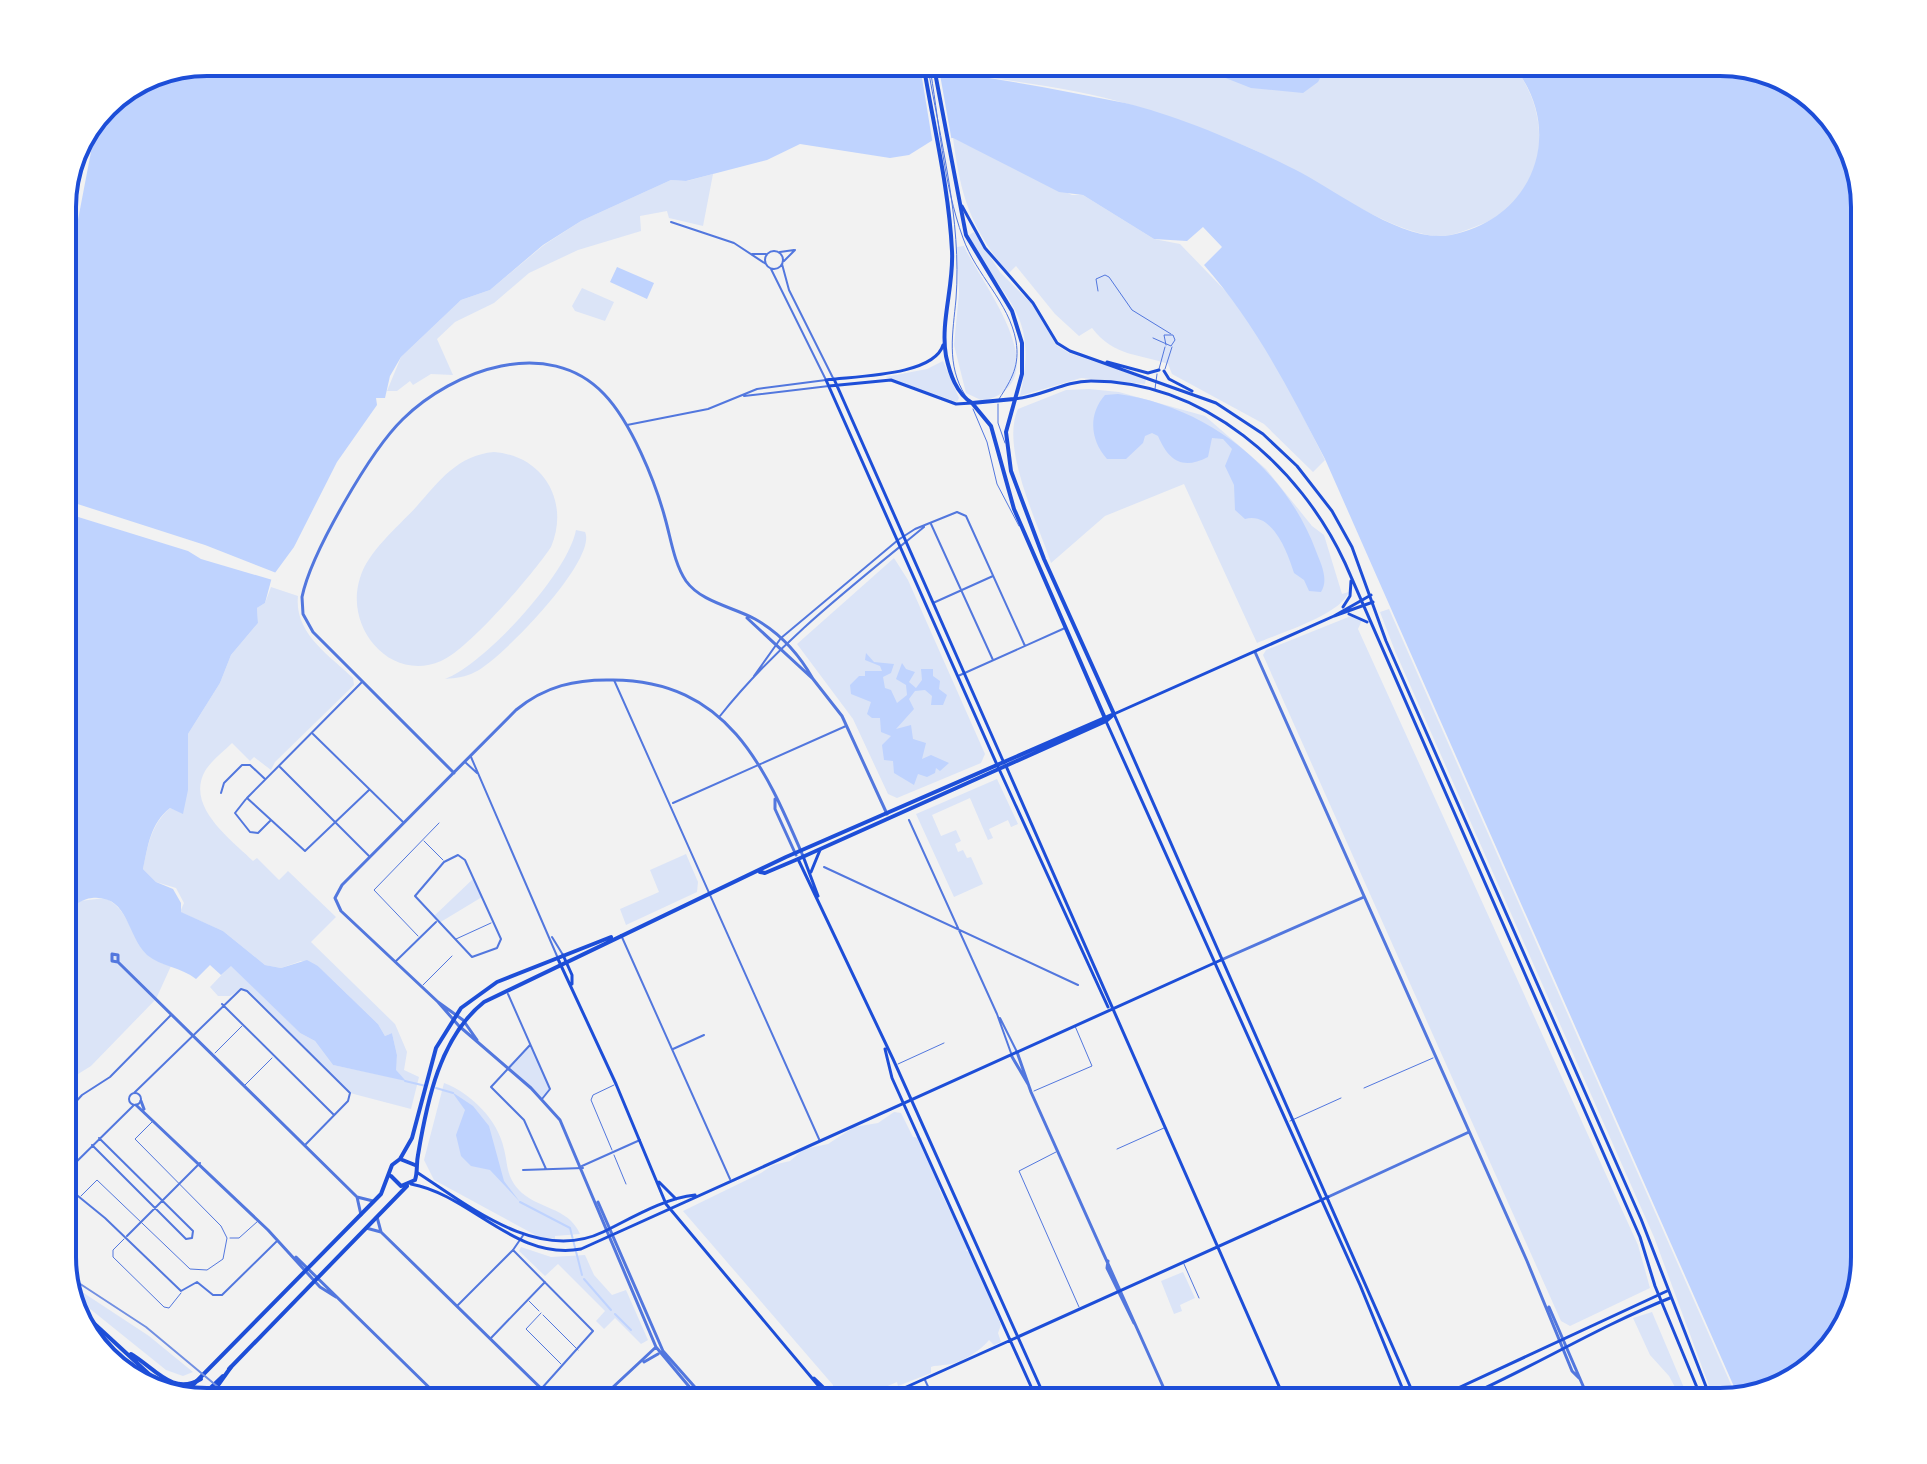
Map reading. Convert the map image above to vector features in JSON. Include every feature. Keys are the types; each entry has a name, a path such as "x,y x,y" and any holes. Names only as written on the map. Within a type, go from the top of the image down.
{"highway":[{"path":"930,76 944,157 953,267 944,337 952,378 962,395 991,426 1023,531 1105,718"},
{"path":"215,1388 231,1367 409,1185 417,1170 445,1051 461,1023 484,1002 798,852 1114,714 1021,502 1005,443 1023,364 1017,323 974,253 944,157 930,76"},
{"path":"972,403 998,403 1014,399"},
{"path":"760,872 765,873 801,858 888,815"},
{"path":"193,1386 375,1201 391,1176 392,1165 400,1159 412,1138 436,1048 454,1017 487,988 621,934"},
{"path":"400,1159 410,1160 417,1170"},
{"path":"391,1176 398,1184 409,1185"},
{"path":"96,1324 148,1373"},
{"path":"125,1351 173,1383"},
{"path":"182,1385 191,1385 201,1379"}],"main road":[{"path":"957,198 985,248 1033,303 1053,338 1070,351 1195,394"},
{"path":"944,337 938,358 923,366 826,380 1103,1001 1111,1010"},
{"path":"1104,363 1112,361 1148,373 1162,370 1169,379 1263,434 1305,475 1340,523 1371,595 1386,641 1641,1219 1706,1388"},
{"path":"834,379 1280,1388"},
{"path":"829,386 891,380 956,404 972,403"},
{"path":"1014,399 1078,382 1094,381 1155,393 1200,410 1231,427 1290,475 1322,518 1634,1223 1697,1388"},
{"path":"1334,616 1350,596 1351,579"},
{"path":"1340,609 1371,595"},
{"path":"1343,615 1373,602"},
{"path":"1370,624 1355,614 1334,616 1114,714 1411,1388"},
{"path":"1105,718 1287,1122 1402,1388"},
{"path":"811,872 823,847"},
{"path":"801,858 811,872 818,896"},
{"path":"801,858 1041,1388"},
{"path":"560,956 666,1204 673,1208 683,1224 821,1388"},
{"path":"409,1185 435,1193 520,1240 544,1249 581,1249 730,1179 1221,960"},
{"path":"884,1045 891,1074 1032,1388"},
{"path":"417,1170 524,1234 545,1242 580,1241 678,1199 698,1194"},
{"path":"659,1182 678,1199"},
{"path":"905,1388 1328,1197"},
{"path":"664,1211 683,1224"},
{"path":"1459,1388 1667,1291"},
{"path":"1483,1388 1670,1298"},
{"path":"814,1378 824,1388"}],"street":[{"path":"626,426 643,419 708,409 771,386 826,380 771,269 734,243 671,222"},
{"path":"751,254 795,250 782,264 771,269"},
{"path":"778,252 794,301 834,379"},
{"path":"766,264 768,254"},
{"path":"454,773 306,623 301,606 304,589 348,499 398,423 443,389 496,367 543,364 592,384 615,407 662,506 685,579 706,597 744,615 787,642 848,726 888,815"},
{"path":"739,397 829,386"},
{"path":"754,676 781,638 898,540 955,512 966,516 1025,646"},
{"path":"930,523 993,660"},
{"path":"720,716 809,619 926,525"},
{"path":"932,603 993,576"},
{"path":"744,615 813,679"},
{"path":"958,676 1066,627"},
{"path":"1254,651 1547,1306 1563,1349 1584,1388"},
{"path":"614,680 819,1139"},
{"path":"691,1388 658,1346 610,1229 560,1120 341,911 335,898 342,885 516,710 548,689 614,680 673,688 720,716 760,765 801,858"},
{"path":"270,821 254,834 236,818 236,809 363,682"},
{"path":"671,803 848,726"},
{"path":"312,733 404,823"},
{"path":"468,759 478,773 560,956"},
{"path":"468,759 478,773"},
{"path":"221,793 224,783 242,765 250,765 266,780"},
{"path":"279,767 370,857"},
{"path":"247,798 305,851 369,790"},
{"path":"909,820 1017,1052 1031,1092 1164,1388"},
{"path":"458,855 465,860 501,942 497,948 472,957 436,921 416,900 415,892 444,862 458,855"},
{"path":"824,867 1078,985"},
{"path":"1221,960 1364,897"},
{"path":"395,962 436,921"},
{"path":"621,934 730,1179"},
{"path":"118,962 357,1197 375,1201"},
{"path":"507,990 550,1089 541,1100"},
{"path":"76,1162 122,1113 134,1093 236,991 247,991 348,1090 351,1098 304,1146"},
{"path":"222,1004 334,1116"},
{"path":"997,1014 1011,1055 1028,1084"},
{"path":"76,1102 110,1077 172,1015"},
{"path":"672,1050 704,1035"},
{"path":"530,1045 491,1087 524,1120 546,1169"},
{"path":"122,1113 135,1105 143,1086"},
{"path":"134,1093 140,1098 144,1109"},
{"path":"129,1101 155,1119 430,1388"},
{"path":"1328,1197 1469,1132"},
{"path":"92,1145 186,1239 192,1238 193,1231 99,1138"},
{"path":"523,1170 582,1167 641,1140"},
{"path":"125,1238 200,1163"},
{"path":"76,1195 181,1291 197,1282 216,1297 222,1295 278,1240"},
{"path":"357,1197 361,1215"},
{"path":"377,1217 381,1232"},
{"path":"366,1228 381,1232 541,1388 593,1331 513,1250"},
{"path":"457,1306 513,1250 524,1234"},
{"path":"491,1339 545,1282"},
{"path":"1547,1306 1565,1339 1579,1378"},
{"path":"613,1388 658,1346"},
{"path":"641,1364 661,1352"},
{"path":"661,1352 695,1388"},
{"path":"925,1379 929,1388"}],"lane":[{"path":"944,157 957,270 951,347 957,379 972,403 997,484 1015,522 1023,531"},
{"path":"944,157 963,239 977,268 1004,309 1016,340 1015,372 998,403 998,423 1005,443"},
{"path":"1098,291 1095,287 1099,276 1109,277 1132,310 1175,338 1156,381 1155,393"},
{"path":"1162,370 1166,345 1164,337 1171,334"},
{"path":"1153,338 1172,345"},
{"path":"419,938 374,890 439,823"},
{"path":"422,839 444,862"},
{"path":"455,939 494,922"},
{"path":"421,987 452,956"},
{"path":"213,1055 243,1025"},
{"path":"1031,1092 1092,1066 1074,1026"},
{"path":"896,1065 944,1043"},
{"path":"244,1086 273,1056"},
{"path":"1364,1088 1436,1057"},
{"path":"616,1084 596,1093 591,1100 626,1184"},
{"path":"1287,1122 1341,1098"},
{"path":"79,1197 97,1180 183,1265 197,1271 216,1266 223,1259 227,1238 221,1226 135,1139 155,1119"},
{"path":"1117,1149 1164,1128"},
{"path":"1058,1151 1021,1168 1019,1173 1080,1309"},
{"path":"227,1238 239,1238 259,1221"},
{"path":"125,1238 113,1250 113,1257 164,1307 169,1308 181,1291"},
{"path":"1183,1263 1199,1298"},
{"path":"528,1299 578,1350"},
{"path":"541,1313 526,1329 563,1365"}],"shaded area":[{"path":"975,76 1520,76 1535,106 1539,130 1538,154 1531,177 1519,197 1501,214 1462,232 1436,236 1390,223 1263,154 1186,123 1132,105 1035,84"},
{"path":"953,138 1072,195 1083,195 1154,239 1180,244 1239,305 1277,365 1325,460 1313,472 1264,424 1172,374 1168,364 1119,349 1092,328 1079,336 1055,314 1016,266 1008,274 984,241 964,194"},
{"path":"86,159 76,198 80,173"},
{"path":"713,174 703,226 669,218 667,211 640,216 641,231 578,250 529,273 494,303 455,322 437,339 453,375 431,374 413,385 410,381 397,391 387,391 401,357 461,300 490,290 544,245 581,221 671,180 687,181"},
{"path":"974,232 1000,272 1033,305 1056,345 1069,353 1146,379 1145,384 1081,378 1020,396 1025,367 1021,325 969,235"},
{"path":"964,246 998,306 1016,353 1016,373 1006,390 983,401 966,393 954,345 959,293 957,247"},
{"path":"582,288 614,302 605,321 575,311 572,306"},
{"path":"943,361 959,398 957,402 885,377 927,369"},
{"path":"1066,390 1119,392 1205,416 1266,469 1312,526 1324,535 1342,594 1349,592 1343,600 1322,616 1257,643 1184,484 1105,516 1051,563 1017,464 1014,425 1018,409"},
{"path":"494,452 527,462 548,484 557,514 551,547 500,610 453,654 422,666 405,664 389,657 375,646 365,632 359,615 357,597 364,568 384,540 450,471 470,458"},
{"path":"576,530 585,532 585,545 563,585 545,607 488,663 468,675 445,679 482,655 523,615 558,569"},
{"path":"894,558 908,580 985,754 981,763 897,798 888,794 853,719 797,644"},
{"path":"271,587 298,596 298,609 307,632 353,678 354,685 275,762 271,770 254,757 250,761 232,743 205,771 200,784 201,797 214,822 253,861 257,858 279,880 288,871 336,917 311,942 395,1024 407,1052 404,1070 419,1077 411,1109 350,1093 247,991 241,989 230,996 218,996 210,987 231,965 300,1033 315,1041 333,1065 405,1080 395,1070 397,1055 392,1033 385,1036 378,1024 318,966 301,961 281,968 265,965 223,931 180,912 184,903 176,888 156,882 143,869 158,821 170,808 183,813 188,734 220,683 231,655 258,623 257,608 265,603"},
{"path":"1389,609 1732,1387 1710,1388 1654,1237 1380,612"},
{"path":"1351,616 1362,620 1358,629 1638,1245 1650,1288 1570,1326 1561,1321 1263,655 1266,650"},
{"path":"997,779 1018,824 1011,827 1008,820 989,829 993,838 988,840 970,798 932,815 941,836 956,830 961,841 955,844 958,852 963,850 967,858 971,857 983,884 954,897 916,814"},
{"path":"686,854 698,882 697,892 626,925 620,909 659,892 650,870"},
{"path":"474,878 482,897 439,923 433,917"},
{"path":"105,898 116,905 147,953 171,966 156,999 91,1066 76,1075 76,905 80,901"},
{"path":"530,1045 550,1089 541,1100 506,1068"},
{"path":"444,1083 464,1093 482,1109 496,1128 509,1174 518,1189 568,1218 580,1234 555,1236 555,1239 539,1237 434,1180 424,1160"},
{"path":"894,1112 901,1113 913,1137 922,1138 924,1151 938,1177 939,1189 968,1246 966,1251 970,1252 1001,1325 998,1333 1001,1342 994,1345 989,1340 963,1360 932,1366 931,1373 898,1386 897,1382 883,1388 833,1388 683,1211 773,1165 790,1161 804,1149 828,1144 854,1127 878,1123"},
{"path":"521,1247 551,1257 585,1255 594,1275 612,1295 626,1290 648,1340 641,1344 615,1318 604,1329 596,1321 605,1311 558,1264 545,1276 519,1251"},
{"path":"1183,1272 1195,1298 1180,1305 1182,1311 1174,1314 1161,1281"},
{"path":"80,1291 149,1336 193,1372 183,1376 166,1370 86,1306"},
{"path":"1652,1312 1684,1388 1675,1388 1650,1355 1633,1318"}],"water":[{"path":"973,76 1125,103 1166,115 1275,160 1391,224 1432,236 1451,235 1481,225 1505,210 1522,190 1534,166 1539,140 1537,114 1520,76 1737,77 1762,83 1800,103 1829,134 1837,149 1844,165 1851,207 1851,1257 1844,1299 1824,1337 1793,1366 1762,1381 1734,1386 1325,459 1256,334 1204,265 1222,247 1203,227 1187,241 1154,239 1083,195 1059,192 953,138 933,140 909,155 890,158 800,144 767,160 686,181 671,180 581,221 543,245 490,290 461,300 401,357 390,376 385,398 376,398 377,405 337,462 294,547 272,577 265,603 257,608 258,623 231,655 220,683 188,734 188,790 183,814 170,808 163,814 151,836 143,869 156,882 173,889 181,903 181,912 223,931 265,965 281,968 307,960 318,966 378,1024 385,1036 392,1033 397,1055 396,1070 406,1081 333,1065 315,1041 300,1033 231,966 221,975 210,965 196,979 147,955 126,918 113,903 92,898 76,904 77,225 92,145 103,127 142,94 165,83 190,77"},
{"path":"1221,76 1321,76 1303,93 1251,88"},
{"path":"617,267 654,283 647,299 610,282"},
{"path":"1118,394 1182,412 1211,427 1263,468 1302,521 1323,572 1321,592 1309,591 1304,580 1294,573 1278,536 1264,521 1245,519 1235,510 1234,485 1225,466 1232,449 1223,439 1212,438 1208,457 1190,463 1183,463 1171,456 1158,436 1152,433 1145,436 1143,443 1126,459 1107,459 1094,435 1094,419 1105,395"},
{"path":"866,653 874,662 894,664 891,673 883,677 885,688 891,690 897,703 907,695 906,685 896,679 902,663 906,669 915,672 909,682 916,688 922,680 921,669 933,669 933,676 940,681 939,689 947,695 943,705 931,705 932,696 925,690 915,691 909,699 914,709 896,729 911,725 913,739 926,743 922,759 931,755 949,763 940,771 936,768 935,773 927,777 918,774 914,785 894,773 893,761 884,760 882,745 891,736 881,732 880,718 867,714 871,702 851,694 850,685 859,676 865,676 865,671 882,671 880,666 865,660"},
{"path":"452,1092 473,1106 489,1126 504,1181 520,1202 490,1170 471,1166 461,1156 456,1135 465,1110"}],"pier":[{"path":"922,76 940,76 952,142 933,145"},
{"path":"76,504 205,545 279,574 276,581 201,559 188,551 76,516"}],"waterway":[{"path":"405,1081 426,1086"},
{"path":"436,1088 453,1093"},
{"path":"520,1202 570,1228 582,1275"},
{"path":"584,1279 611,1310"},
{"path":"615,1314 631,1330"}],"railway":[{"path":"79,1283 146,1327 219,1388"}]}
